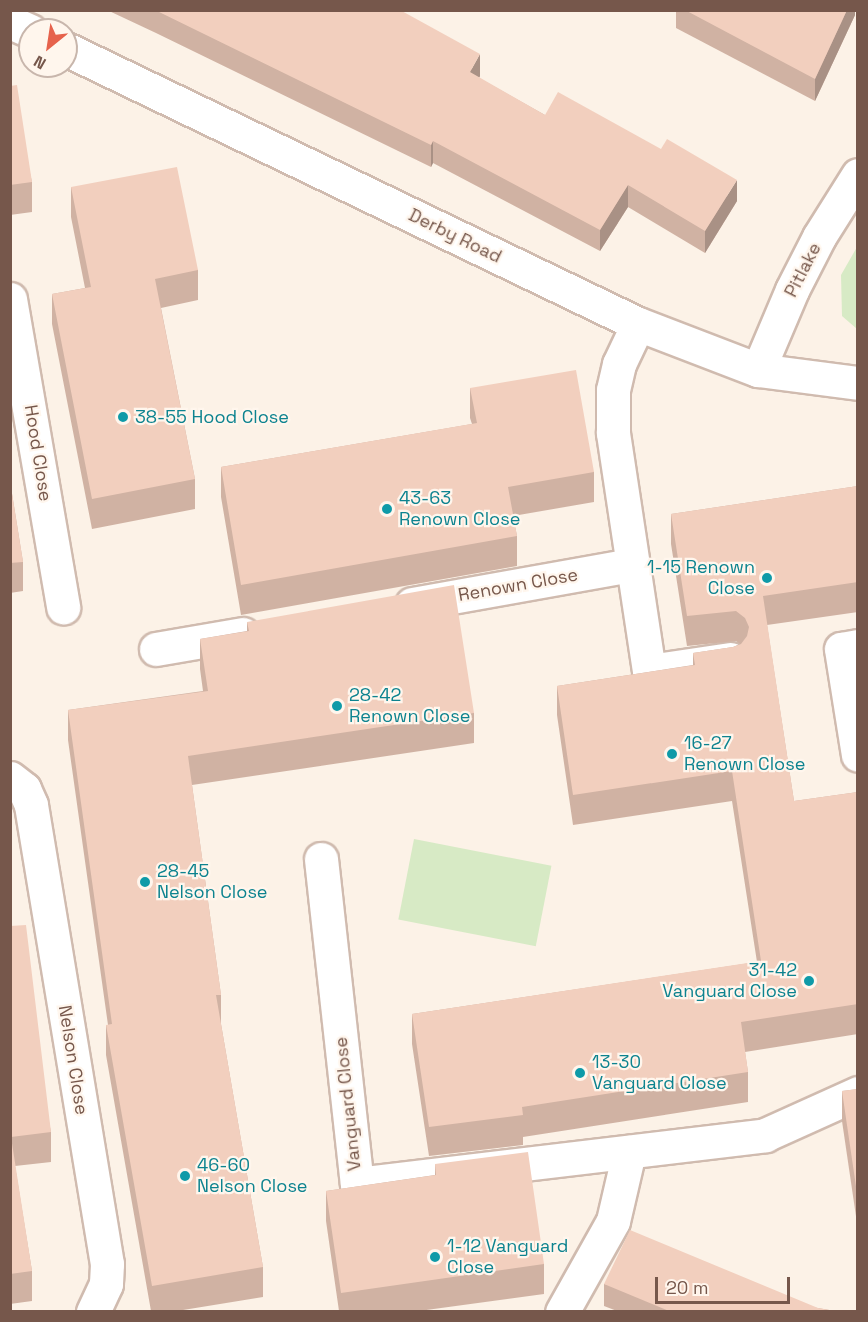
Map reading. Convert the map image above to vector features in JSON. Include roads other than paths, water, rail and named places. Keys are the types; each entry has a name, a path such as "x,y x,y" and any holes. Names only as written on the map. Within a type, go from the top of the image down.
{"street":[{"name":"Derby Road","path":"78,55 638,324 759,370 858,383"},
{"name":"Pitlake","path":"759,370 792,290 819,237 858,175"},
{"name":"Hood Close","path":"10,299 63,607"},
{"path":"638,324 619,364 613,390 614,433 649,671 730,659"},
{"name":"Renown Close","path":"383,609 632,565"},
{"path":"156,649 270,629"},
{"path":"858,646 841,649 858,755"},
{"name":"Nelson Close","path":"10,778 24,789 31,805 106,1264 106,1284 93,1311"},
{"name":"Vanguard Close","path":"321,859 357,1184 765,1135 858,1094"},
{"path":"562,1311 613,1221 629,1152"}],"place":[{"name":"38-55 Hood Close","path":"123,417"},
{"name":"43-63 Renown Close","path":"387,509"},
{"name":"1-15 Renown Close","path":"767,578"},
{"name":"28-42 Renown Close","path":"337,706"},
{"name":"16-27 Renown Close","path":"672,754"},
{"name":"28-45 Nelson Close","path":"145,882"},
{"name":"31-42 Vanguard Close","path":"809,981"},
{"name":"13-30 Vanguard Close","path":"580,1073"},
{"name":"46-60 Nelson Close","path":"185,1176"},
{"name":"1-12 Vanguard Close","path":"435,1257"}]}
